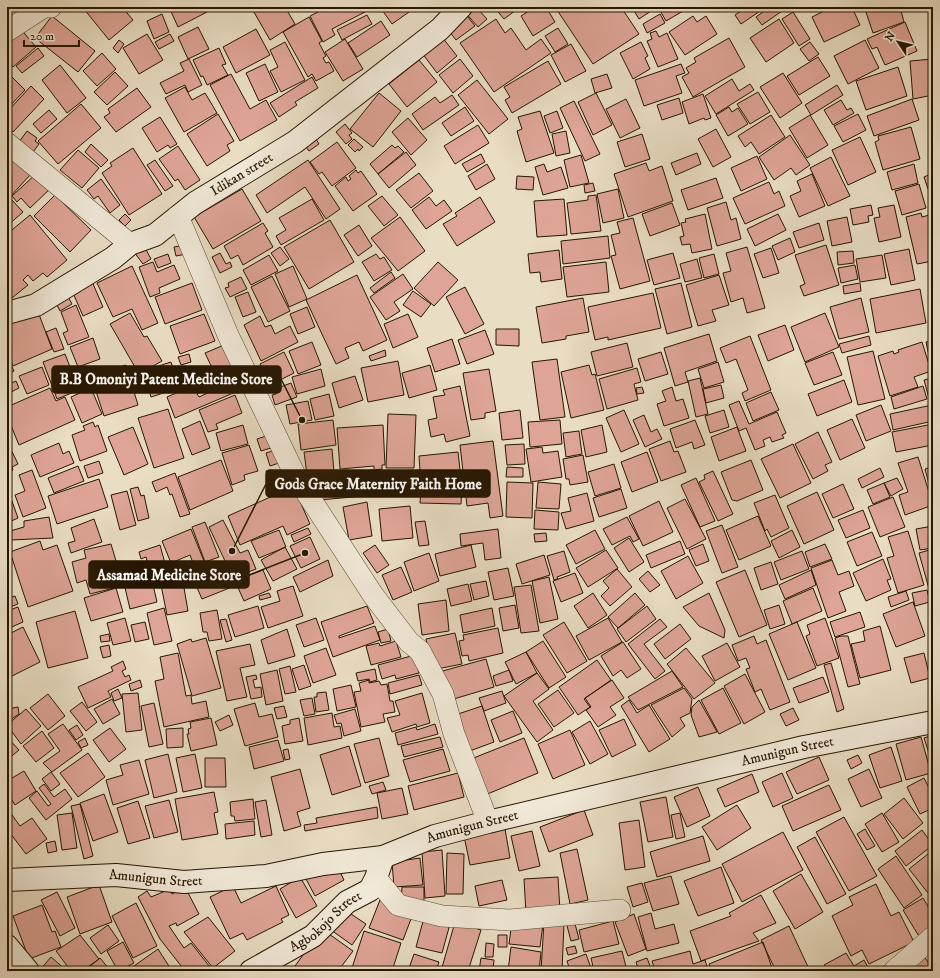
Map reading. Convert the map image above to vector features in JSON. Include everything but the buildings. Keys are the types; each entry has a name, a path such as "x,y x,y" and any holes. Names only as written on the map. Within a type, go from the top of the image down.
{"main road":[{"name":"Idikan street","path":"7,313 36,305 113,258 130,244 155,235 178,216 253,166 295,142 440,29 461,7"},
{"name":"Amunigun Street","path":"7,880 116,875 184,882 266,876 323,864 382,857 435,836 488,822 804,747 933,722"},
{"name":"Agbokojo Street","path":"251,971 313,936 347,902 370,890 376,878 382,857"},
{"path":"7,946 28,971"}],"street":[{"path":"7,31 44,7 50,7"},
{"path":"7,143 130,244"},
{"path":"178,216 228,335 296,475 373,595 409,642 420,651 442,694 454,734 488,822"},
{"path":"376,878 398,905 442,916 510,920 620,910"},
{"path":"894,971 933,937"}],"place":[{"name":"B.B Omoniyi Patent Medicine Store","path":"302,420"},
{"name":"Gods Grace Maternity Faith Home","path":"232,551"},
{"name":"Assamad Medicine Store","path":"305,553"}]}
